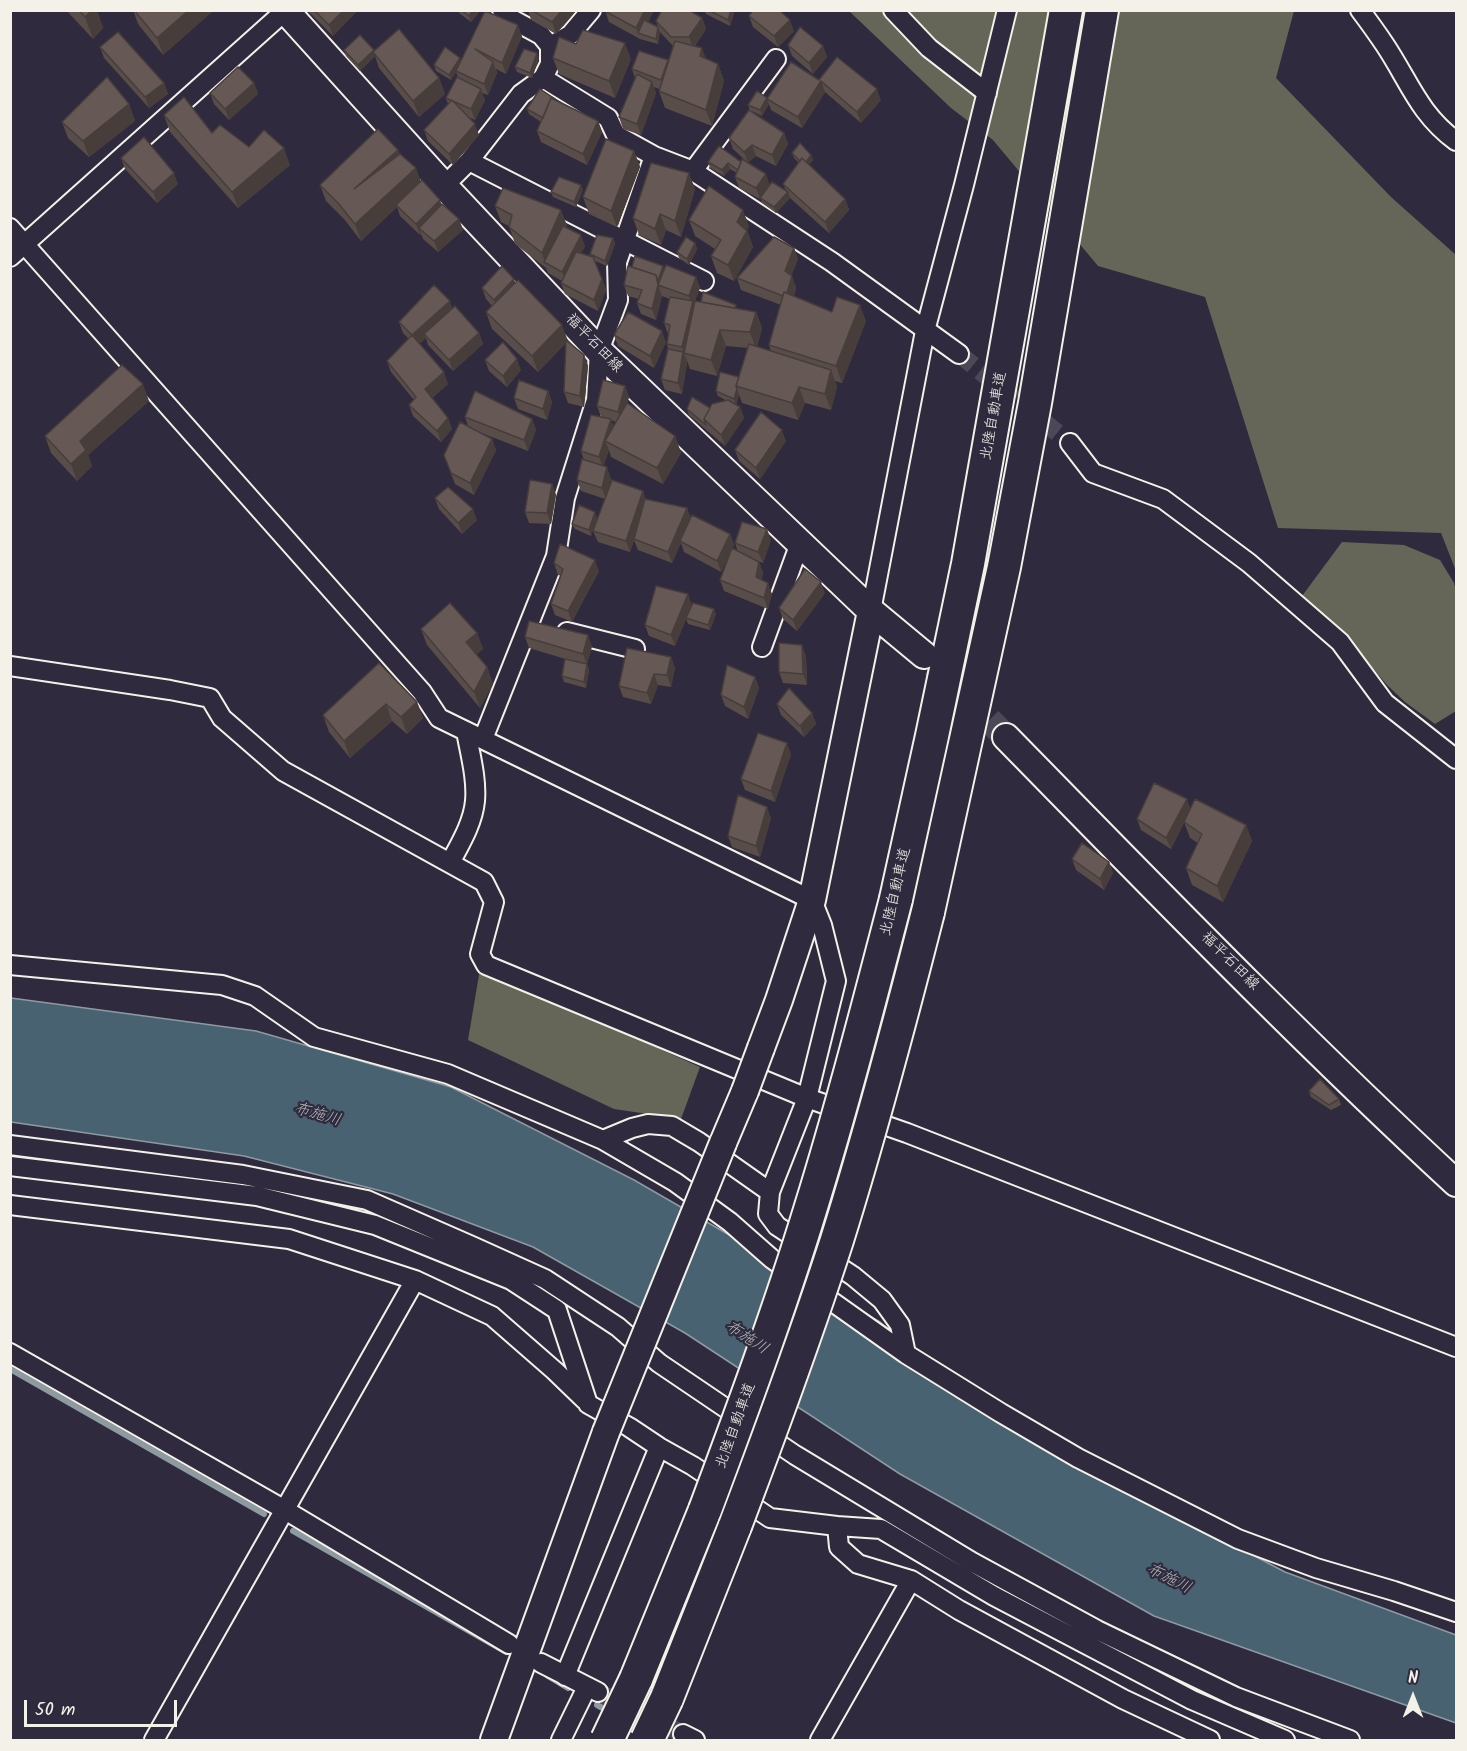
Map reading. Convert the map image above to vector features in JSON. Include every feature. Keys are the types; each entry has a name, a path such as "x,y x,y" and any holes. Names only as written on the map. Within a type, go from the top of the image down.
{"highway":[{"name":"北陸自動車道","path":"607,1740 636,1679 705,1510 759,1366 810,1211 854,1060 896,899 968,564 1066,10"},
{"path":"647,1740 667,1698 789,1383 837,1240 887,1069 928,912 1004,567 1037,392 1102,10"}],"main road":[{"name":"福平石田線","path":"285,11 444,186 599,351 871,611 924,655"},
{"path":"494,1740 606,1432 745,1091 779,1000 812,900 871,611"},
{"name":"福平石田線","path":"1006,737 1203,937 1399,1131 1456,1183"}],"street":[{"path":"444,186 470,161 521,94 543,78 550,64 550,46 541,35 506,16 502,10"},
{"path":"550,46 570,35 591,10"},
{"path":"893,10 929,48 987,93"},
{"path":"871,611 925,331 1007,10"},
{"path":"1360,10 1386,45 1419,105 1444,132 1456,141"},
{"path":"10,257 285,11"},
{"path":"693,171 776,59"},
{"path":"543,78 608,118 616,135 654,156 693,171 832,262 959,354"},
{"path":"483,739 556,556 565,498 596,400 599,351 618,300 617,262 654,156"},
{"path":"470,161 624,242 704,281"},
{"path":"10,228 422,692 438,717 812,900 822,924 836,981 807,1098 770,1192 768,1214 777,1226 853,1276 882,1300 900,1325 906,1354"},
{"path":"1070,443 1093,473 1162,499 1249,563 1340,642 1385,703 1456,759"},
{"path":"762,647 800,543"},
{"path":"530,622 635,649"},
{"path":"10,666 159,688 210,698 222,718 283,771 484,882 494,902 480,954 486,965 807,1098 918,1137 1456,1347"},
{"path":"450,863 466,830 475,802 473,768 466,731"},
{"path":"10,965 222,985 255,996 314,1036 448,1074 603,1140 675,1182 730,1222 772,1258 906,1354 1078,1458 1238,1539 1316,1568 1456,1612"},
{"path":"603,1140 648,1124 672,1126 699,1142 770,1192"},
{"path":"10,1145 243,1175 367,1200 461,1241 545,1279 618,1327 659,1363 795,1455 972,1562 1097,1630 1236,1697 1350,1740"},
{"path":"10,1166 257,1196 375,1225 511,1280 557,1310 588,1404"},
{"path":"10,1205 289,1239 415,1280 492,1316 555,1371 588,1404 693,1466 770,1518 881,1529 994,1596 1192,1700 1285,1740"},
{"path":"154,1740 415,1280"},
{"path":"10,1353 285,1510 509,1644"},
{"path":"566,1676 659,1447"},
{"path":"837,1526 839,1546 858,1564 911,1580 959,1610 1123,1699 1210,1740"},
{"path":"820,1740 911,1580"},
{"path":"541,1663 593,1690 561,1740"}],"green space":[{"path":"849,11 1294,11 1276,78 1391,197 1456,255 1456,571 1441,533 1278,528 1205,297 1098,266 993,140 951,108"},
{"path":"1342,542 1404,545 1440,560 1454,583 1456,591 1456,711 1435,724 1405,702 1387,685 1342,632 1302,596"},
{"path":"480,969 700,1067 681,1119 614,1109 468,1040"}],"water":[{"name":"布施川","path":"11,998 256,1031 451,1087 634,1180 880,1322 1012,1428 1285,1572 1456,1635 1456,1723 1154,1616 900,1474 685,1333 533,1247 393,1194 244,1156 11,1122"}],"building":[{"path":"79,10 92,10 85,17"},
{"path":"134,10 189,10 157,38"},
{"path":"314,10 344,10 329,25"},
{"path":"461,10 473,10 469,16"},
{"path":"531,10 562,10 552,22"},
{"path":"605,10 645,10 636,28"},
{"path":"662,10 689,10 702,18 689,37 671,37 656,21"},
{"path":"708,10 731,10 728,20"},
{"path":"753,10 779,10 790,20 774,36 749,16"},
{"path":"485,11 518,25 502,63 475,49 493,62 484,84 456,71"},
{"path":"644,20 658,27 656,39 638,33"},
{"path":"800,27 823,46 809,63 788,45"},
{"path":"399,29 439,78 413,101 373,52"},
{"path":"583,30 625,43 609,81 553,58 559,37 576,44"},
{"path":"118,32 164,83 145,97 100,47"},
{"path":"360,35 374,50 358,65 344,50"},
{"path":"675,41 702,48 700,56 718,64 706,110 659,91"},
{"path":"445,47 460,58 449,75 434,65"},
{"path":"524,49 537,53 530,73 515,67"},
{"path":"639,51 668,60 661,80 632,69"},
{"path":"837,57 877,89 857,112 821,81 798,117 767,99 791,62 819,80"},
{"path":"238,67 254,83 225,109 210,93"},
{"path":"637,74 652,82 637,124 619,117"},
{"path":"107,77 129,104 83,141 62,122"},
{"path":"457,77 481,89 471,109 446,98"},
{"path":"540,89 555,99 551,98 543,118 527,109"},
{"path":"757,91 767,98 760,110 748,105"},
{"path":"184,97 212,133 220,125 249,147 264,130 284,148 232,192 164,115"},
{"path":"551,98 598,121 583,154 537,131"},
{"path":"452,100 475,124 449,154 424,130"},
{"path":"749,110 784,133 772,155 752,145 744,152 729,138"},
{"path":"378,129 398,150 354,189 400,154 416,168 355,224 320,185"},
{"path":"144,137 174,173 153,192 121,158"},
{"path":"606,139 634,151 611,211 583,197"},
{"path":"800,143 811,155 806,162 802,158 800,161 792,153"},
{"path":"719,146 741,162 738,170 728,163 722,170 708,162"},
{"path":"802,158 845,199 825,222 783,184"},
{"path":"742,159 766,174 756,188 735,177"},
{"path":"651,163 689,173 675,221 660,214 655,229 633,218"},
{"path":"559,177 581,185 574,202 551,192"},
{"path":"422,180 440,200 416,224 396,205"},
{"path":"772,182 788,192 774,207 760,198"},
{"path":"709,186 743,210 737,222 747,231 728,265 711,256 721,240 689,220"},
{"path":"503,188 561,210 542,253 509,227 512,215 495,206"},
{"path":"442,204 459,219 434,241 419,228"},
{"path":"563,226 581,235 562,272 544,262"},
{"path":"597,235 613,238 605,261 590,254"},
{"path":"686,237 695,243 687,259 677,252"},
{"path":"774,237 794,248 785,271 792,276 787,293 784,292 783,296 737,278"},
{"path":"576,252 593,257 602,279 594,300 561,283"},
{"path":"635,256 663,266 658,281 656,275 632,267"},
{"path":"666,265 696,277 689,296 658,285"},
{"path":"502,266 514,279 494,300 482,288"},
{"path":"628,266 656,275 658,285 652,309 637,303 642,290 624,285"},
{"path":"518,280 562,325 532,356 486,312"},
{"path":"434,285 450,301 412,335 399,322"},
{"path":"703,292 736,305 735,308 701,302"},
{"path":"784,292 832,312 837,297 860,305 836,366 769,345"},
{"path":"670,297 693,301 682,347 667,344 670,325 664,323"},
{"path":"695,301 756,312 750,332 720,330 711,360 684,353"},
{"path":"455,306 479,333 449,360 424,334"},
{"path":"628,312 662,331 650,356 614,335"},
{"path":"412,335 444,372 425,389 448,418 437,431 409,405 416,397 387,361"},
{"path":"566,340 584,355 580,396 564,392"},
{"path":"503,342 517,359 503,376 485,360"},
{"path":"749,344 831,370 825,394 799,387 792,403 736,386"},
{"path":"668,349 683,352 678,383 661,379"},
{"path":"122,365 143,384 80,441 86,450 71,464 45,436"},
{"path":"720,372 739,377 734,399 716,391"},
{"path":"519,380 548,391 543,409 514,398"},
{"path":"603,380 625,386 618,412 597,406"},
{"path":"475,391 532,419 524,440 465,417"},
{"path":"692,397 710,408 704,419 706,425 687,409"},
{"path":"728,400 740,407 721,435 704,419 712,404"},
{"path":"627,403 675,436 657,468 605,441"},
{"path":"761,412 782,430 756,468 735,450"},
{"path":"591,415 611,419 599,457 581,451"},
{"path":"460,422 492,439 470,483 451,473 444,455"},
{"path":"582,459 607,467 602,488 577,480"},
{"path":"530,480 552,484 547,513 525,512"},
{"path":"612,480 643,491 626,541 593,531"},
{"path":"448,487 473,509 458,523 435,498"},
{"path":"645,499 687,508 668,552 634,539"},
{"path":"579,505 595,512 589,530 572,524"},
{"path":"692,515 730,534 717,561 680,541"},
{"path":"742,522 767,529 758,552 735,543"},
{"path":"560,544 595,560 568,611 551,604 563,569 554,563"},
{"path":"732,548 759,562 756,577 768,583 764,598 720,580"},
{"path":"805,569 821,582 793,620 779,608"},
{"path":"656,586 688,594 671,635 645,625"},
{"path":"450,603 477,633 466,642 487,667 474,692 421,629"},
{"path":"693,603 714,609 708,625 686,618"},
{"path":"529,621 588,635 583,654 525,637"},
{"path":"779,643 802,645 803,674 779,672"},
{"path":"627,648 671,657 667,675 654,674 647,693 619,686"},
{"path":"565,659 587,664 584,682 562,676"},
{"path":"379,663 417,702 401,717 386,704 344,741 323,715"},
{"path":"727,665 755,677 744,707 721,695"},
{"path":"789,688 812,713 800,726 777,704"},
{"path":"758,733 787,743 771,791 741,779"},
{"path":"1154,783 1187,799 1166,838 1137,819"},
{"path":"738,795 767,807 756,846 728,836"},
{"path":"1195,799 1246,825 1217,886 1186,868 1202,834 1184,822"},
{"path":"1082,843 1109,862 1100,879 1072,859"},
{"path":"1320,1079 1339,1099 1329,1105 1309,1091"}],"waterway":[{"path":"10,1369 264,1514"},
{"path":"293,1531 506,1652"},
{"path":"548,1676 568,1688"},
{"path":"597,1705 610,1712"}],"tunnel":[{"path":"959,354 1070,443"},
{"path":"934,665 1006,737"},
{"path":"598,1692 683,1734"}]}
